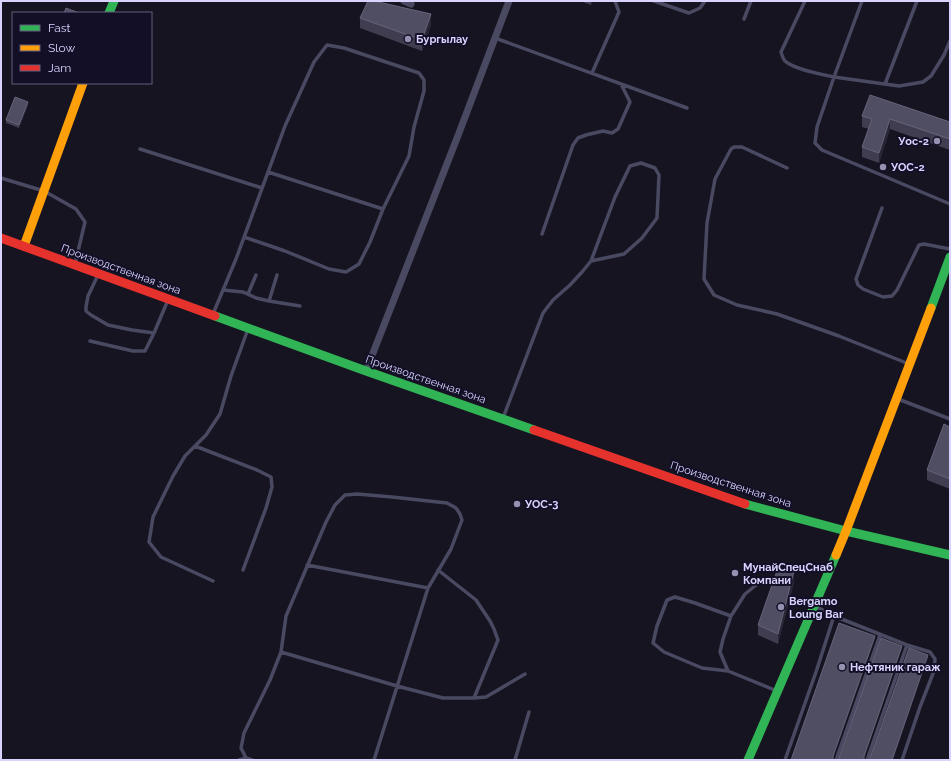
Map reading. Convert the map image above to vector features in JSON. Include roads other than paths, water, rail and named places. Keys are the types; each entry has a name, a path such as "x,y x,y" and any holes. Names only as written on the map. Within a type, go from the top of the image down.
{"main road":[{"path":"109,12 114,1"},
{"path":"24,246 84,84"},
{"name":"Производственная зона","path":"1,238 366,371 742,503 846,531 950,555"},
{"path":"748,760 846,531 950,257"}],"street":[{"path":"366,371 509,1"}],"lane":[{"path":"592,73 618,12 615,1"},
{"path":"654,1 689,12 700,8 706,1"},
{"path":"744,19 751,1"},
{"path":"805,1 781,52 785,60 803,70 834,77 899,86 923,82 931,76 944,55 950,41"},
{"path":"862,1 817,127 815,143 822,150 950,204"},
{"path":"885,84 917,1"},
{"path":"495,38 687,108"},
{"path":"213,315 244,237 285,126 314,62 327,45 344,48 419,73 424,80 424,91 414,127 409,156 383,209 370,242 359,264 346,272 329,268 244,237"},
{"path":"542,234 574,145 578,138 603,131 612,133 618,129 630,102 621,84"},
{"path":"787,168 742,147 734,147 731,149 715,180 707,223 704,279 714,295 736,305 777,314 839,336 910,364"},
{"path":"140,150 262,188"},
{"path":"503,419 543,313 553,300 570,285 591,261 615,197 630,166 641,163 655,168 659,175 657,218 642,238 624,254 591,261"},
{"path":"268,172 383,209"},
{"path":"1,178 44,192 76,209 85,222 75,264"},
{"path":"882,208 856,279 858,285 863,289 883,297 892,296 897,290 919,245 924,244 950,249"},
{"path":"99,274 88,296 86,311 108,325 154,333"},
{"path":"248,294 256,275"},
{"path":"269,301 277,275"},
{"path":"223,290 243,292 256,298 300,306"},
{"path":"90,341 133,351 145,351 168,299"},
{"path":"213,581 161,557 149,542 153,517 173,476 185,456 206,435 220,414 230,376 248,328"},
{"path":"897,399 950,419"},
{"path":"195,446 271,477 272,487 266,508 243,570"},
{"path":"246,758 241,748 244,732 270,680 281,652 286,616 334,505 345,495 357,494 447,503 456,508 462,520 451,549 428,588 374,760"},
{"path":"307,566 428,588"},
{"path":"438,570 476,600 494,629 498,640 474,698"},
{"path":"728,671 720,652 730,616 745,594 760,582"},
{"path":"730,616 675,597 667,600 657,626 653,643 664,652 702,668 728,671 778,691"},
{"path":"814,605 834,616 880,635 930,652 935,659 934,671 902,760"},
{"path":"785,760 834,616"},
{"path":"836,760 880,635"},
{"path":"868,760 907,645"},
{"path":"281,652 443,698 486,697 525,674"},
{"path":"514,760 529,712"},
{"path":"239,760 246,758 252,760"}],"place":[{"name":"Бургылау","path":"408,39"},
{"name":"Уос-2","path":"937,141"},
{"name":"УОС-2","path":"883,167"},
{"name":"УОС-3","path":"517,504"},
{"name":"МунайСпецСнаб Компани","path":"735,573"},
{"name":"Bergamo Loung Bar","path":"781,607"},
{"name":"Нефтяник гараж","path":"842,667"}]}
